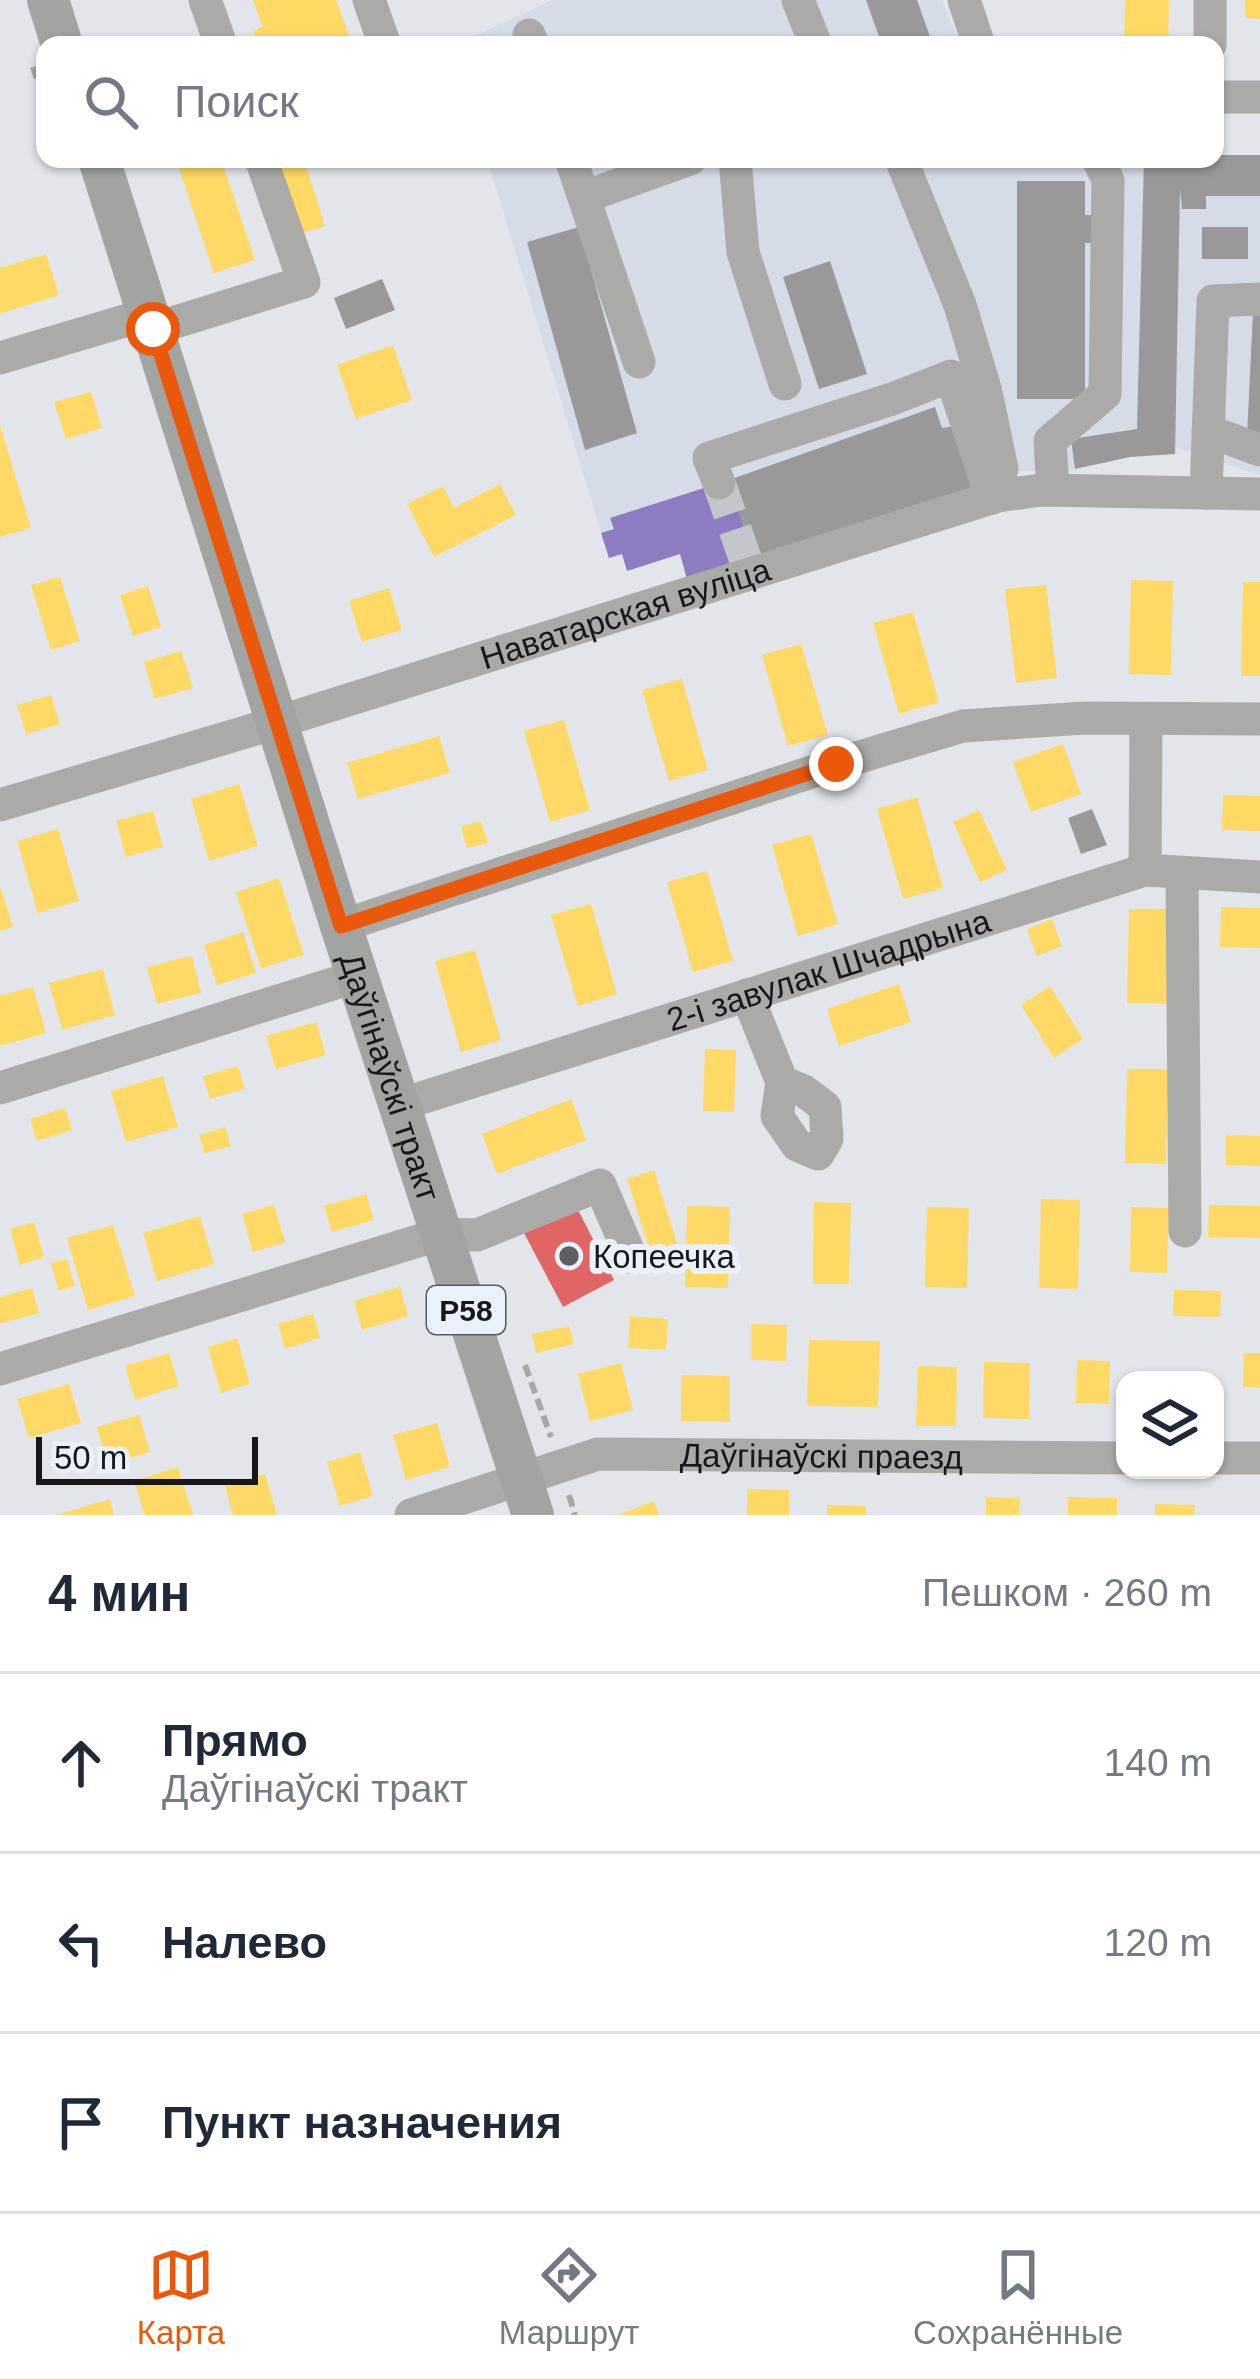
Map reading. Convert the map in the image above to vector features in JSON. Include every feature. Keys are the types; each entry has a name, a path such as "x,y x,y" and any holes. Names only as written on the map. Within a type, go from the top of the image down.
{"main road":[{"path":"48,0 59,36"},
{"name":"Даўгінаўскі тракт","path":"102,168 528,1498"}],"street":[{"path":"205,0 218,36"},
{"path":"369,0 382,36"},
{"path":"798,0 812,36"},
{"path":"964,0 976,36"},
{"path":"1210,0 1210,36"},
{"path":"1224,97 1260,98"},
{"path":"0,358 304,282 264,168"},
{"path":"574,168 640,362"},
{"path":"584,197 665,168"},
{"path":"736,168 743,252 785,384"},
{"path":"905,168 960,305 986,392 999,496"},
{"path":"1053,490 1050,441 1105,394 1108,180 1102,168"},
{"path":"1206,493 1213,301 1260,298"},
{"path":"719,483 709,458 951,376 999,496"},
{"path":"1208,431 1260,450"},
{"name":"Наватарская вуліца","path":"0,805 278,720 748,566 999,496 1053,490 1260,494"},
{"path":"341,926 963,726 1085,718 1260,719"},
{"path":"1145,870 1146,719"},
{"name":"2-і завулак Шчадрына","path":"402,1104 1145,870 1260,877"},
{"path":"1182,875 1185,1231"},
{"path":"0,1088 358,976"},
{"path":"748,995 782,1082"},
{"path":"0,1369 441,1234 477,1234 600,1185 631,1257"},
{"name":"Даўгінаўскі праезд","path":"411,1515 528,1498 598,1454 1116,1457"},
{"path":"1224,1458 1260,1458"}],"shaded area":[{"path":"552,0 942,0 956,36 475,36"},
{"path":"1260,156 1260,475 1176,448 1175,454 1130,457 1075,469 1010,472 993,467 687,579 680,554 627,571 622,554 609,558 490,168 1224,168 1224,158"}],"building: Жильё":[{"path":"253,0 336,0 349,36 255,36 253,31 263,27"},
{"path":"1125,0 1169,0 1168,36 1124,36"},
{"path":"1245,0 1260,0 1260,19 1245,18"},
{"path":"179,168 224,168 255,260 214,273"},
{"path":"282,168 307,168 325,226 302,233"},
{"path":"46,254 59,295 0,314 0,268"},
{"path":"393,345 412,400 356,419 337,365"},
{"path":"91,392 102,428 66,439 54,402"},
{"path":"0,425 31,528 0,537"},
{"path":"500,484 516,515 434,557 407,504 443,486 454,508"},
{"path":"60,577 80,641 51,650 31,585"},
{"path":"1131,580 1173,581 1171,675 1129,674"},
{"path":"1243,582 1260,582 1260,676 1241,676"},
{"path":"1046,585 1057,678 1016,683 1005,589"},
{"path":"148,586 161,627 133,636 120,595"},
{"path":"389,588 402,630 362,642 349,601"},
{"path":"913,612 939,702 899,714 873,623"},
{"path":"801,644 828,735 788,746 762,655"},
{"path":"181,651 193,688 155,699 144,662"},
{"path":"682,679 708,770 669,781 642,690"},
{"path":"51,695 60,724 26,734 17,705"},
{"path":"564,720 590,810 550,822 524,731"},
{"path":"439,736 450,773 358,799 347,763"},
{"path":"1063,744 1081,794 1031,812 1013,762"},
{"path":"239,784 258,846 209,861 191,799"},
{"path":"1223,795 1260,796 1260,831 1222,830"},
{"path":"917,797 943,888 903,899 877,809"},
{"path":"979,810 1007,870 980,882 953,822"},
{"path":"153,811 163,847 126,857 116,821"},
{"path":"481,821 488,843 467,848 461,827"},
{"path":"58,829 79,901 38,913 17,841"},
{"path":"811,834 838,924 798,936 772,845"},
{"path":"707,871 733,961 693,972 667,882"},
{"path":"279,878 304,955 261,968 236,892"},
{"path":"0,886 13,927 0,931"},
{"path":"591,904 617,994 578,1006 551,915"},
{"path":"1221,907 1260,908 1260,948 1220,947"},
{"path":"1129,909 1171,909 1169,1004 1127,1003"},
{"path":"1052,919 1062,946 1037,956 1027,929"},
{"path":"243,932 256,973 217,985 204,945"},
{"path":"475,950 501,1040 461,1052 435,961"},
{"path":"192,956 201,993 157,1004 147,967"},
{"path":"103,969 115,1015 62,1030 49,983"},
{"path":"899,984 911,1022 839,1046 827,1009"},
{"path":"1050,986 1083,1039 1054,1058 1021,1005"},
{"path":"33,987 46,1033 0,1046 0,996"},
{"path":"316,1022 326,1055 276,1069 266,1036"},
{"path":"705,1049 736,1050 734,1112 703,1111"},
{"path":"238,1066 245,1089 210,1099 203,1076"},
{"path":"1127,1069 1168,1069 1166,1164 1125,1163"},
{"path":"163,1076 178,1127 126,1142 111,1091"},
{"path":"571,1099 586,1140 497,1174 482,1134"},
{"path":"65,1108 72,1130 37,1141 30,1119"},
{"path":"225,1127 231,1146 205,1153 199,1135"},
{"path":"1226,1135 1260,1136 1260,1166 1226,1165"},
{"path":"654,1170 679,1249 652,1257 627,1179"},
{"path":"366,1194 374,1220 332,1232 324,1206"},
{"path":"1041,1199 1080,1200 1078,1289 1039,1288"},
{"path":"814,1202 851,1203 849,1284 813,1284"},
{"path":"274,1205 285,1242 253,1252 242,1214"},
{"path":"1209,1205 1260,1206 1260,1238 1208,1237"},
{"path":"687,1206 730,1207 728,1288 685,1287"},
{"path":"927,1207 969,1208 967,1288 925,1287"},
{"path":"1131,1207 1169,1208 1167,1273 1130,1272"},
{"path":"200,1216 214,1264 157,1281 143,1233"},
{"path":"34,1222 44,1257 20,1265 10,1229"},
{"path":"113,1225 135,1296 88,1310 67,1238"},
{"path":"67,1259 75,1286 59,1291 51,1263"},
{"path":"400,1287 408,1316 362,1330 354,1301"},
{"path":"32,1288 39,1313 0,1324 0,1297"},
{"path":"1174,1290 1221,1291 1220,1317 1173,1316"},
{"path":"313,1314 320,1338 285,1349 278,1324"},
{"path":"630,1316 668,1319 666,1350 628,1348"},
{"path":"751,1324 787,1325 786,1361 751,1360"},
{"path":"569,1326 574,1344 536,1353 532,1334"},
{"path":"237,1338 250,1384 221,1393 208,1347"},
{"path":"809,1340 880,1341 878,1407 807,1406"},
{"path":"169,1353 179,1386 135,1400 125,1366"},
{"path":"1244,1353 1260,1353 1260,1388 1243,1387"},
{"path":"1077,1360 1110,1361 1109,1404 1076,1403"},
{"path":"984,1362 1030,1363 1029,1419 983,1418"},
{"path":"621,1363 633,1410 590,1421 578,1374"},
{"path":"918,1366 957,1367 956,1426 916,1426"},
{"path":"681,1375 730,1376 730,1422 681,1421"},
{"path":"69,1384 81,1423 29,1438 17,1399"},
{"path":"139,1415 150,1452 108,1464 97,1427"},
{"path":"437,1423 450,1467 406,1480 393,1435"},
{"path":"360,1452 373,1496 340,1506 327,1462"},
{"path":"178,1467 193,1515 145,1515 134,1481"},
{"path":"265,1474 277,1515 233,1515 225,1486"},
{"path":"747,1489 789,1490 789,1515 747,1515"},
{"path":"986,1497 1020,1498 1019,1515 986,1515"},
{"path":"1068,1497 1117,1498 1117,1515 1068,1515"},
{"path":"110,1499 114,1515 60,1515 60,1514"},
{"path":"654,1501 659,1515 618,1515"},
{"path":"1155,1504 1195,1505 1194,1515 1155,1515"},
{"path":"827,1505 866,1506 866,1515 827,1515"}],"building: Торговля":[{"name":"Копеечка","path":"576,1206 614,1280 563,1307 524,1233"}],"building: Офисы":[{"path":"729,480 754,558 687,579 680,554 627,571 622,554 609,558 601,533 614,529 610,518"}],"building: Промзона":[{"path":"866,0 917,0 930,36 879,36"},
{"path":"1224,155 1260,155 1260,196 1206,196 1206,209 1182,209 1180,189 1175,454 1130,457 1075,469 1071,439 1137,429 1144,168 1224,168"},
{"path":"1017,181 1085,181 1085,215 1097,215 1097,243 1085,243 1085,399 1017,399"},
{"path":"579,227 637,433 585,450 527,242"},
{"path":"1202,227 1248,227 1248,259 1202,259"},
{"path":"830,261 867,374 819,389 783,277"},
{"path":"382,279 395,310 346,329 334,298"},
{"path":"1253,312 1260,312 1260,436 1247,436"},
{"path":"935,407 942,428 955,426 975,487 754,558 729,480"},
{"path":"1092,809 1107,845 1081,854 1068,818"}],"tunnel":[{"path":"719,483 746,561"}],"place":[{"name":"Копеечка","path":"569,1256"}],"route":[{"path":"153,329 341,926 836,764"}]}
